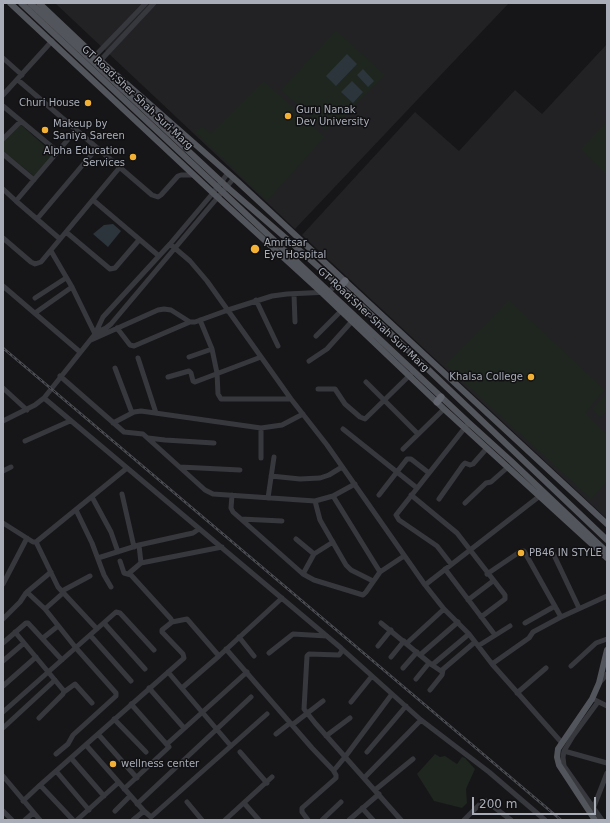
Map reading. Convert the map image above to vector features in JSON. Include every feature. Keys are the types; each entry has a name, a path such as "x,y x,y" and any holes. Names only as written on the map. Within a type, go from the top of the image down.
{"main road":[{"path":"10,3 218,198 326,292 341,311 354,319"},
{"name":"GT Road;Sher Shah Suri Marg","path":"21,3 91,60"},
{"name":"GT Road;Sher Shah Suri Marg","path":"30,3 219,184 354,319 467,425 511,460 541,495 607,552"},
{"path":"39,3 96,65 228,172 341,284 607,524"},
{"name":"GT Road;Sher Shah Suri Marg","path":"225,190 341,284 607,540"},
{"path":"439,399 444,409 467,425 487,448 508,468 541,495 607,558"},
{"path":"595,820 559,765 557,757 558,749 562,743 595,700 607,650"}],"street":[{"path":"91,60 146,3"},
{"path":"96,65 154,3"},
{"path":"3,95 52,41"},
{"path":"3,58 22,75"},
{"path":"18,80 155,197 161,195 181,174 194,175"},
{"path":"3,106 58,152"},
{"path":"3,139 21,121"},
{"path":"16,201 76,130"},
{"path":"37,219 96,148"},
{"path":"3,154 34,180"},
{"path":"3,238 31,262 35,264 41,262 120,167"},
{"path":"3,421 28,410 44,398 60,376 96,333 103,318 170,244 213,193 228,172"},
{"path":"96,333 111,324 234,178"},
{"path":"3,189 60,239"},
{"path":"93,200 159,256"},
{"path":"66,232 110,269 115,268 139,240"},
{"path":"170,244 190,261 207,281 291,399 355,484 425,585 444,609 469,634 492,664 562,743"},
{"path":"51,251 96,333"},
{"path":"35,298 66,278"},
{"path":"117,328 130,345 134,346 190,322 195,322 256,300 282,294 326,292 341,284"},
{"path":"3,286 80,352"},
{"path":"35,313 72,287"},
{"path":"294,294 295,322"},
{"path":"256,300 278,346"},
{"path":"90,341 153,311 164,309 171,310 190,322"},
{"path":"316,336 341,311"},
{"path":"308,361 327,350 354,319"},
{"path":"200,320 212,349 217,373 218,394 221,399 291,399"},
{"path":"189,357 212,349"},
{"path":"168,377 189,371 193,381 195,382 261,357"},
{"path":"138,358 156,413"},
{"path":"115,368 132,413"},
{"path":"318,389 335,389 345,404 363,419 367,418 412,374"},
{"path":"60,376 125,433 140,433 210,492 315,501 333,496 355,484"},
{"path":"366,382 418,434"},
{"path":"3,388 28,410"},
{"path":"44,398 327,636 421,720 489,772 545,820"},
{"path":"403,449 444,409"},
{"path":"113,423 132,413 141,411 261,428 282,425 303,414"},
{"path":"25,441 70,421"},
{"path":"451,564 437,546 397,518 397,513 467,425"},
{"path":"261,428 261,458"},
{"path":"343,429 418,488"},
{"path":"147,438 214,443"},
{"path":"439,499 463,465 473,464 487,448"},
{"path":"268,498 274,457"},
{"path":"379,495 396,472 409,458 429,473"},
{"path":"3,471 11,467"},
{"path":"180,467 240,470"},
{"path":"272,476 300,479 320,478 342,467"},
{"path":"36,542 127,468"},
{"path":"465,503 487,482 492,482 508,468"},
{"path":"122,494 141,563"},
{"path":"232,495 232,511 303,574 314,580 363,595 380,572 404,556"},
{"path":"411,495 457,533 487,574 505,595 506,598 481,618"},
{"path":"425,585 541,495"},
{"path":"333,496 380,572"},
{"path":"92,497 111,532 118,552"},
{"path":"315,501 320,520 348,568 373,581"},
{"path":"76,510 111,587"},
{"path":"241,519 282,521"},
{"path":"3,523 36,542 62,592 97,629"},
{"path":"98,558 137,546 193,533 199,529"},
{"path":"3,584 27,538"},
{"path":"296,539 314,554"},
{"path":"303,574 314,554 333,542"},
{"path":"128,574 141,563 222,547"},
{"path":"487,574 521,551 524,551 561,617"},
{"path":"552,551 579,608"},
{"path":"120,561 124,572 131,575 166,613 172,622"},
{"path":"445,569 495,635"},
{"path":"3,619 20,602 24,594 51,572"},
{"path":"45,609 62,592 90,576"},
{"path":"468,600 494,581"},
{"path":"27,592 45,609 116,695 73,735 68,744 56,754"},
{"path":"492,664 529,638 533,632 579,608 607,596"},
{"path":"182,688 282,598"},
{"path":"525,622 554,606"},
{"path":"391,657 444,609"},
{"path":"3,712 115,613 120,613 154,650"},
{"path":"23,801 40,784 184,658 183,654 162,632 162,630 172,622 187,620 219,656"},
{"path":"381,622 431,664 439,670 443,670"},
{"path":"403,668 419,653 458,622"},
{"path":"4,639 28,623 62,660"},
{"path":"104,623 145,669"},
{"path":"43,638 58,626"},
{"path":"430,690 442,675 443,670 477,644 510,626"},
{"path":"378,646 391,630"},
{"path":"15,632 64,692"},
{"path":"269,652 293,634 327,636"},
{"path":"416,679 431,664 469,634"},
{"path":"90,635 131,681"},
{"path":"239,637 254,656"},
{"path":"571,666 596,643 607,639"},
{"path":"3,661 24,643"},
{"path":"226,649 336,775 336,778 302,808 302,812 308,820"},
{"path":"342,650 339,655 310,654 307,656 303,707 326,736 401,820"},
{"path":"3,686 36,657"},
{"path":"517,693 546,668"},
{"path":"168,672 231,746"},
{"path":"167,744 247,672"},
{"path":"599,682 607,674"},
{"path":"351,702 372,676"},
{"path":"3,728 55,680"},
{"path":"39,718 64,692 74,684 92,702"},
{"path":"149,688 184,728"},
{"path":"333,770 345,757 392,694"},
{"path":"137,804 251,698"},
{"path":"602,820 564,766 563,757 564,751 595,700 607,706"},
{"path":"276,734 322,701"},
{"path":"124,789 169,748 131,704"},
{"path":"367,752 406,706"},
{"path":"86,745 150,818 153,817 268,714"},
{"path":"326,736 350,718"},
{"path":"114,719 146,752"},
{"path":"364,778 421,720"},
{"path":"98,734 137,778"},
{"path":"564,751 607,764"},
{"path":"240,752 267,783"},
{"path":"71,758 104,796"},
{"path":"349,820 413,759"},
{"path":"56,771 89,810"},
{"path":"593,809 607,773"},
{"path":"3,776 40,820"},
{"path":"225,820 272,778"},
{"path":"77,820 118,783"},
{"path":"40,784 73,820"},
{"path":"115,811 130,796"},
{"path":"464,820 482,802 486,801 511,820"},
{"path":"187,802 202,820"},
{"path":"322,820 341,802"},
{"path":"244,803 258,820"},
{"path":"362,808 373,820"},
{"path":"3,811 12,820"},
{"path":"133,820 144,811"},
{"path":"25,820 33,813"}],"shaded area":[{"name":"Guru Nanak Dev University","path":"55,3 509,3 295,229"},
{"path":"336,30 385,75 339,122 334,122 326,131 281,90"},
{"name":"Khalsa College","path":"607,44 607,519 302,235 415,112 459,151 515,90 542,114"},
{"path":"347,54 357,64 336,86 326,76"},
{"path":"363,69 374,81 368,87 357,75"},
{"path":"264,81 325,137 267,201 195,132 202,126 211,134"},
{"path":"352,81 363,92 353,103 341,92"},
{"path":"607,121 607,175 581,149"},
{"path":"19,123 54,154 35,177 3,151 3,141"},
{"path":"113,224 121,231 108,247 93,234 104,225"},
{"path":"509,300 605,390 585,413 607,435 607,482 591,499 445,365"},
{"path":"606,394 607,411 600,418 592,409"},
{"path":"435,754 440,757 445,756 457,764 462,757 465,758 475,769 466,789 467,803 462,808 434,801 417,774"}],"railway":[{"path":"3,348 561,820"}],"place":[{"name":"Churi House","path":"88,103"},
{"name":"Guru Nanak Dev University","path":"288,116"},
{"name":"Makeup by Saniya Sareen","path":"45,130"},
{"name":"Alpha Education Services","path":"133,157"},
{"name":"Amritsar Eye Hospital","path":"255,249"},
{"name":"Khalsa College","path":"531,377"},
{"name":"PB46 IN STYLE","path":"521,553"},
{"name":"wellness center","path":"113,764"}]}
